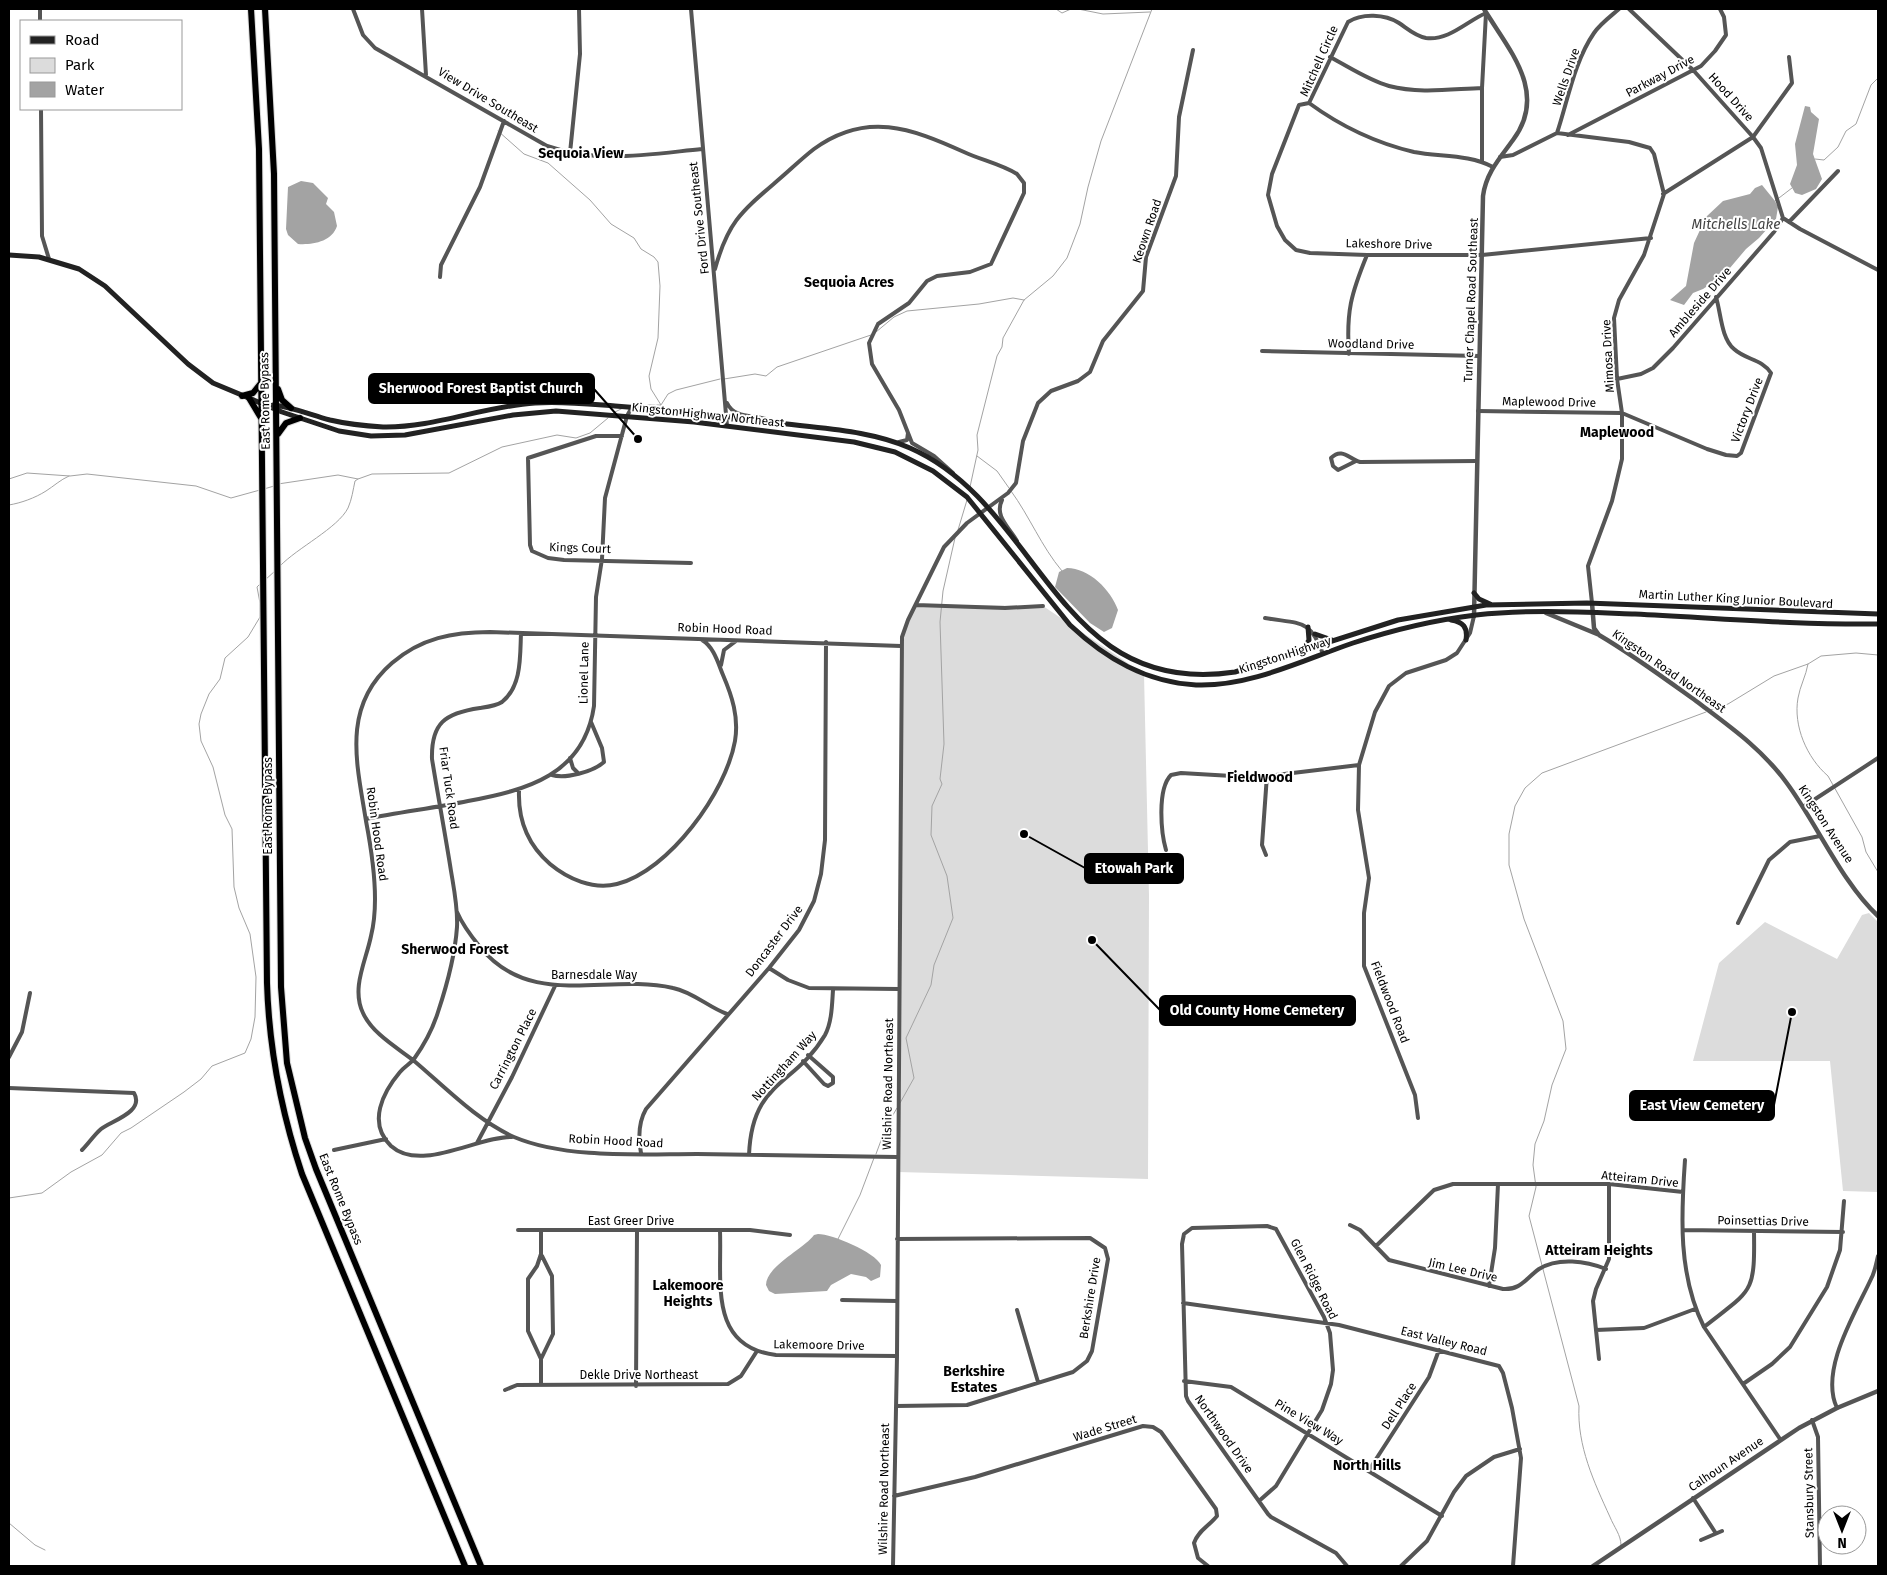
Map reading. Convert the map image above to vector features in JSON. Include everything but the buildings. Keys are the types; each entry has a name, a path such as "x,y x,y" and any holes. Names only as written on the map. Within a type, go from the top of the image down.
{"highway":[{"name":"East Rome Bypass","path":"251,9 259,149 269,1034 276,1084 288,1133 302,1174 465,1566"},
{"name":"East Rome Bypass","path":"265,9 274,156 281,987 285,1046 290,1082 305,1138 316,1169 480,1566"},
{"path":"262,382 255,391 245,397 256,408 262,422"},
{"path":"276,386 282,400 291,408"},
{"path":"276,438 286,423 300,418"}],"main road":[{"name":"Kingston Highway Northeast","path":"9,256 49,259 79,269 99,281 132,309 200,374 245,397 346,433 388,436 415,434 537,411 627,416 727,426 878,447 925,466 947,480 967,497"},
{"name":"Kingston Highway","path":"276,407 291,408 330,420 384,427 418,424 537,402 632,407 727,416 854,432 896,442 922,454 954,474 974,492 1090,631 1115,650 1150,666 1184,674 1217,675 1249,669 1398,620 1474,606 1493,605"},
{"name":"Kingston Highway","path":"967,497 1081,636 1114,661 1145,675 1185,684 1224,683 1255,677 1389,632 1448,620 1474,616 1540,612 1594,612"},
{"path":"1474,593 1479,599 1493,605 1592,603"},
{"name":"Martin Luther King Junior Boulevard","path":"1592,603 1878,614"},
{"name":"Martin Luther King Junior Boulevard","path":"1594,612 1878,624"},
{"path":"1448,620 1463,625 1468,633 1466,640"},
{"path":"1302,651 1308,640 1308,628"},
{"path":"1315,634 1336,640"}],"street":[{"name":"View Drive Southeast","path":"353,9 356,20 367,41 543,144 570,152 616,156 702,149"},
{"path":"422,9 426,75"},
{"path":"570,152 580,54 579,9"},
{"name":"Ford Drive Southeast","path":"691,9 702,149 715,269 727,426"},
{"name":"Wells Drive","path":"1557,133 1572,82 1587,46 1594,32 1619,9"},
{"name":"Hood Drive","path":"1629,9 1694,71 1753,137"},
{"name":"Parkway Drive","path":"1568,135 1694,71 1715,51 1726,35 1724,17 1720,9"},
{"path":"1482,161 1485,11"},
{"name":"Mitchell Circle","path":"1485,11 1458,30 1427,38 1412,33 1398,22 1385,18 1371,15 1355,18 1348,22 1309,103 1344,125 1392,145 1414,152 1482,161 1493,167"},
{"name":"Turner Chapel Road Southeast","path":"1474,616 1484,190 1493,167 1522,124 1527,107 1527,88 1519,65 1485,11"},
{"name":"Keown Road","path":"989,508 1013,488 1018,478 1023,441 1038,403 1051,391 1078,381 1090,372 1103,341 1143,291 1146,258 1176,176 1179,116 1192,50"},
{"path":"1330,57 1352,70 1388,86 1422,90 1482,88"},
{"path":"1663,194 1753,137 1792,83 1789,57"},
{"name":"Lakeshore Drive","path":"1309,103 1299,105 1272,174 1268,195 1271,212 1285,240 1296,250 1310,253 1367,255 1482,255 1650,238"},
{"path":"42,110 42,236 49,259"},
{"path":"440,277 441,265 490,163 504,121"},
{"path":"715,269 725,236 742,211 814,149 849,131 888,126 904,129 1017,174 1024,183 1024,193 991,264 978,270 933,278 927,281 909,303 883,320 872,332 869,343 869,356 899,410 915,446 934,456 954,474"},
{"path":"1500,157 1513,156 1557,133"},
{"name":"Mimosa Drive","path":"1557,133 1629,142 1650,148 1654,154 1663,194 1644,255 1617,304 1614,318 1617,379 1622,413 1620,474 1588,566 1592,603"},
{"path":"1753,137 1761,148 1783,218 1878,270"},
{"path":"1789,222 1838,171"},
{"name":"Ambleside Drive","path":"1617,379 1641,374 1653,368 1673,348 1774,232 1783,218"},
{"path":"1349,354 1347,323 1349,305 1367,255"},
{"name":"Victory Drive","path":"1716,297 1727,340 1734,350 1765,365 1771,373 1741,453 1731,457"},
{"name":"Woodland Drive","path":"1262,351 1479,356"},
{"path":"726,400 731,410 736,414 783,424"},
{"name":"Lionel Lane","path":"366,819 519,791 552,775 570,758 585,737 591,722 596,691 596,597 602,559 606,498 627,416 632,407"},
{"name":"Maplewood Drive","path":"1478,411 1622,413 1731,457"},
{"path":"896,442 904,442 908,433"},
{"name":"Kings Court","path":"622,436 596,436 528,458 530,545 532,551 548,558 692,563"},
{"path":"1356,461 1343,453 1336,454 1331,458 1333,466 1338,470 1356,461 1477,461"},
{"path":"1003,498 998,508 999,514 1024,554"},
{"name":"Wilshire Road Northeast","path":"892,1566 897,1356 901,646 904,629 944,547 955,534 989,508"},
{"name":"Kingston Road Northeast","path":"1592,603 1594,628 1599,635 1654,670 1754,745"},
{"path":"916,605 1005,608 1043,606"},
{"path":"1540,612 1567,620 1599,635"},
{"name":"Fieldwood Road","path":"1418,1118 1418,1106 1412,1087 1364,966 1364,913 1369,878 1358,810 1359,765 1375,712 1389,686 1406,673 1446,660 1457,653 1466,640 1474,616"},
{"path":"1265,618 1296,623 1308,628 1315,634 1323,654"},
{"name":"Robin Hood Road","path":"898,1157 641,1153 559,1149 514,1137 469,1108 368,1021 359,999 358,991 371,936 375,904 374,873 356,766 356,734 361,712 377,678 400,656 433,638 465,632 826,642 901,646"},
{"name":"Friar Tuck Road","path":"386,1139 379,1122 381,1101 401,1071 413,1060 438,1014 449,976 456,936 456,910 432,759 432,739 437,727 452,715 502,702 518,674 521,633"},
{"path":"519,791 519,813 524,828 541,855 563,873 586,883 602,886 616,884 639,875 667,853 699,817 727,768 734,747 736,724 731,695 711,648 700,638"},
{"path":"721,670 720,660 724,650 738,640"},
{"name":"Doncaster Drive","path":"641,1153 638,1136 642,1116 658,1094 769,968 811,910 821,874 825,840 826,642"},
{"path":"552,775 559,777 596,769 605,759 595,727 591,722"},
{"name":"Kingston Avenue","path":"1754,745 1776,768 1820,836 1867,904 1878,916"},
{"path":"570,758 573,768 578,773"},
{"path":"1803,807 1878,758"},
{"path":"1166,850 1161,823 1164,789 1170,775 1180,773 1267,775 1359,765"},
{"path":"1266,856 1262,845 1267,775"},
{"path":"1738,924 1769,860 1790,842 1820,836"},
{"name":"Barnesdale Way","path":"456,910 468,931 485,953 507,971 524,979 554,986 651,985 673,988 687,992 727,1014"},
{"path":"456,936 460,931 468,931"},
{"path":"769,968 800,985 833,990 899,989"},
{"name":"Carrington Place","path":"477,1143 542,1016 554,986"},
{"name":"Nottingham Way","path":"749,1155 753,1122 759,1108 770,1092 803,1061 827,1030 833,990"},
{"path":"9,1056 22,1032 30,993"},
{"path":"803,1061 824,1084 828,1086 833,1083 830,1074 808,1055"},
{"path":"9,1088 134,1093 136,1102 131,1111 103,1127 82,1150"},
{"path":"334,1150 386,1139 396,1149 420,1155 436,1154 504,1137 514,1137"},
{"path":"1683,1192 1684,1160"},
{"name":"Atteiram Drive","path":"1376,1246 1434,1190 1453,1184 1609,1184 1683,1192 1684,1264 1695,1309 1704,1327 1780,1439"},
{"path":"1489,1286 1495,1248 1498,1184"},
{"path":"1599,1359 1594,1296 1606,1269 1610,1252 1609,1184"},
{"path":"1743,1384 1778,1359 1799,1334 1834,1274 1843,1232 1844,1200"},
{"name":"Jim Lee Drive","path":"1350,1225 1360,1230 1386,1258 1393,1262 1503,1289 1516,1288 1536,1271 1550,1264 1591,1263 1606,1269"},
{"name":"Glen Ridge Road","path":"1184,1234 1196,1227 1274,1227 1285,1242 1326,1323 1332,1345 1332,1384 1322,1410 1276,1486 1259,1501"},
{"name":"East Greer Drive","path":"518,1230 637,1232 750,1230 790,1235"},
{"path":"542,1230 542,1254 537,1266 528,1279 528,1331 541,1359 542,1385"},
{"name":"Poinsettias Drive","path":"1684,1230 1843,1232"},
{"name":"Lakemoore Drive","path":"720,1231 724,1314 732,1334 756,1351 776,1355 897,1356"},
{"path":"1704,1327 1737,1303 1748,1288 1754,1272 1754,1231"},
{"path":"636,1386 637,1232"},
{"name":"Northwood Drive","path":"1184,1234 1182,1244 1184,1392 1188,1401 1271,1517 1336,1553 1347,1566"},
{"name":"Berkshire Drive","path":"896,1406 967,1405 1073,1372 1087,1361 1092,1351 1107,1267 1107,1252 1101,1243 1090,1238 897,1239"},
{"path":"541,1359 553,1334 552,1276 542,1254"},
{"path":"1837,1408 1833,1396 1833,1384 1840,1347 1873,1276 1878,1256"},
{"path":"842,1300 896,1301"},
{"name":"East Valley Road","path":"1183,1303 1326,1323 1495,1364 1500,1368 1520,1449 1512,1566"},
{"path":"1596,1330 1644,1328 1695,1309"},
{"path":"1017,1310 1038,1382"},
{"name":"Dell Place","path":"1369,1470 1429,1377 1439,1350"},
{"name":"Dekle Drive Northeast","path":"506,1390 517,1385 636,1386 728,1384 741,1376 756,1351"},
{"name":"Pine View Way","path":"1184,1382 1231,1387 1442,1516"},
{"name":"Calhoun Avenue","path":"1595,1566 1780,1439 1812,1420 1878,1391"},
{"name":"Stansbury Street","path":"1812,1420 1818,1438 1820,1566"},
{"name":"Wade Street","path":"894,1496 983,1474 1142,1426 1153,1427 1161,1432 1216,1509 1216,1516 1210,1525 1201,1531 1194,1543 1198,1558 1208,1566"},
{"path":"1401,1566 1428,1541 1454,1492 1476,1468 1494,1457 1520,1449"},
{"path":"1693,1498 1715,1532"},
{"path":"1701,1540 1715,1532 1722,1531"}],"green space":[{"path":"916,605 1043,606 1144,674 1149,895 1148,1179 898,1172 902,637"},
{"path":"1869,913 1878,922 1878,1192 1843,1191 1830,1061 1693,1061 1719,963 1765,922 1837,959 1862,915"}],"water":[{"path":"1805,106 1810,107 1811,112 1819,119 1813,154 1822,179 1816,189 1802,195 1795,193 1790,184 1797,165 1795,144"},
{"path":"301,181 313,183 328,198 326,204 334,212 337,226 331,236 315,243 298,244 288,235 286,229 288,187"},
{"name":"Mitchells Lake","path":"1762,185 1778,207 1776,219 1746,249 1724,275 1703,289 1693,293 1684,305 1670,300 1686,286 1694,243 1706,217 1723,201 1750,194 1755,188"},
{"path":"1067,568 1075,569 1091,576 1105,588 1118,610 1112,628 1104,632 1090,623 1055,587 1059,572"},
{"path":"818,1234 843,1240 871,1255 881,1265 880,1277 871,1281 866,1277 851,1274 831,1285 827,1291 775,1294 769,1291 766,1285 772,1271 814,1235"}],"waterway":[{"path":"1056,9 1062,13 1071,9"},
{"path":"1078,9 1103,14 1150,12"},
{"path":"970,487 978,450 977,435 1003,338 1024,300 1053,276 1067,258 1080,224 1101,141 1152,9"},
{"path":"1815,159 1824,160 1838,147 1846,131 1856,124 1871,85 1878,78"},
{"path":"498,131 524,154 548,163 590,200 611,224 634,238 641,249 654,257 658,262 660,286 658,338 649,376 651,389 661,405"},
{"path":"1775,201 1792,188"},
{"path":"876,332 894,317 907,311 979,304 1013,298 1024,300"},
{"path":"724,379 755,374 766,376 777,367 871,335"},
{"path":"661,405 668,394 676,390 720,379"},
{"path":"633,405 661,405"},
{"path":"613,413 623,408"},
{"path":"278,484 338,475 358,479 372,474 449,473 502,447 557,435 576,438 590,433 608,418"},
{"path":"977,456 997,471 1009,488"},
{"path":"9,479 27,473 70,476 87,474 196,486 231,498 260,490"},
{"path":"9,505 37,496 69,476"},
{"path":"280,566 336,523 348,508 355,481 358,479"},
{"path":"264,489 274,486"},
{"path":"1011,491 1048,552 1062,571"},
{"path":"958,530 967,500"},
{"path":"900,1103 914,1078 906,1038 931,985 934,965 953,918 947,876 931,835 932,806 942,784 940,779 944,744 940,622 943,591 955,538"},
{"path":"265,580 275,571"},
{"path":"9,1198 42,1193 71,1172 102,1155 121,1133 184,1092 201,1079 212,1066 245,1053 251,1039 255,1017 256,977 250,934 239,908 234,887 232,829 225,815 213,767 201,741 199,724 209,694 220,679 225,658 248,637 260,617 257,587 260,584"},
{"path":"1710,710 1728,704 1774,676 1808,664 1821,656 1856,653 1878,655"},
{"path":"1808,664 1799,694 1797,709 1803,741 1820,769 1828,776 1862,837 1866,852 1878,872"},
{"path":"1621,1545 1619,1534 1604,1504 1584,1449 1579,1421 1579,1406 1529,1216 1536,1187 1533,1165 1535,1144 1544,1121 1552,1085 1566,1049 1563,1021 1524,919 1509,865 1509,834 1515,806 1525,788 1542,773 1706,712"},
{"path":"876,1154 886,1127 897,1108"},
{"path":"838,1239 860,1195 874,1158"},
{"path":"9,1523 35,1545 45,1550"}],"place":[{"name":"Sherwood Forest Baptist Church","path":"638,439"},
{"name":"Etowah Park","path":"1024,834"},
{"name":"Old County Home Cemetery","path":"1092,940"},
{"name":"East View Cemetery","path":"1792,1012"}],"district":[{"name":"Sequoia View","path":"581,153"},
{"name":"Sequoia Acres","path":"849,282"},
{"name":"Maplewood","path":"1617,432"},
{"name":"Fieldwood","path":"1260,777"},
{"name":"Sherwood Forest","path":"455,949"},
{"name":"Atteiram Heights","path":"1599,1250"},
{"name":"Lakemoore Heights","path":"688,1294"},
{"name":"Berkshire Estates","path":"974,1379"},
{"name":"North Hills","path":"1367,1465"}]}
